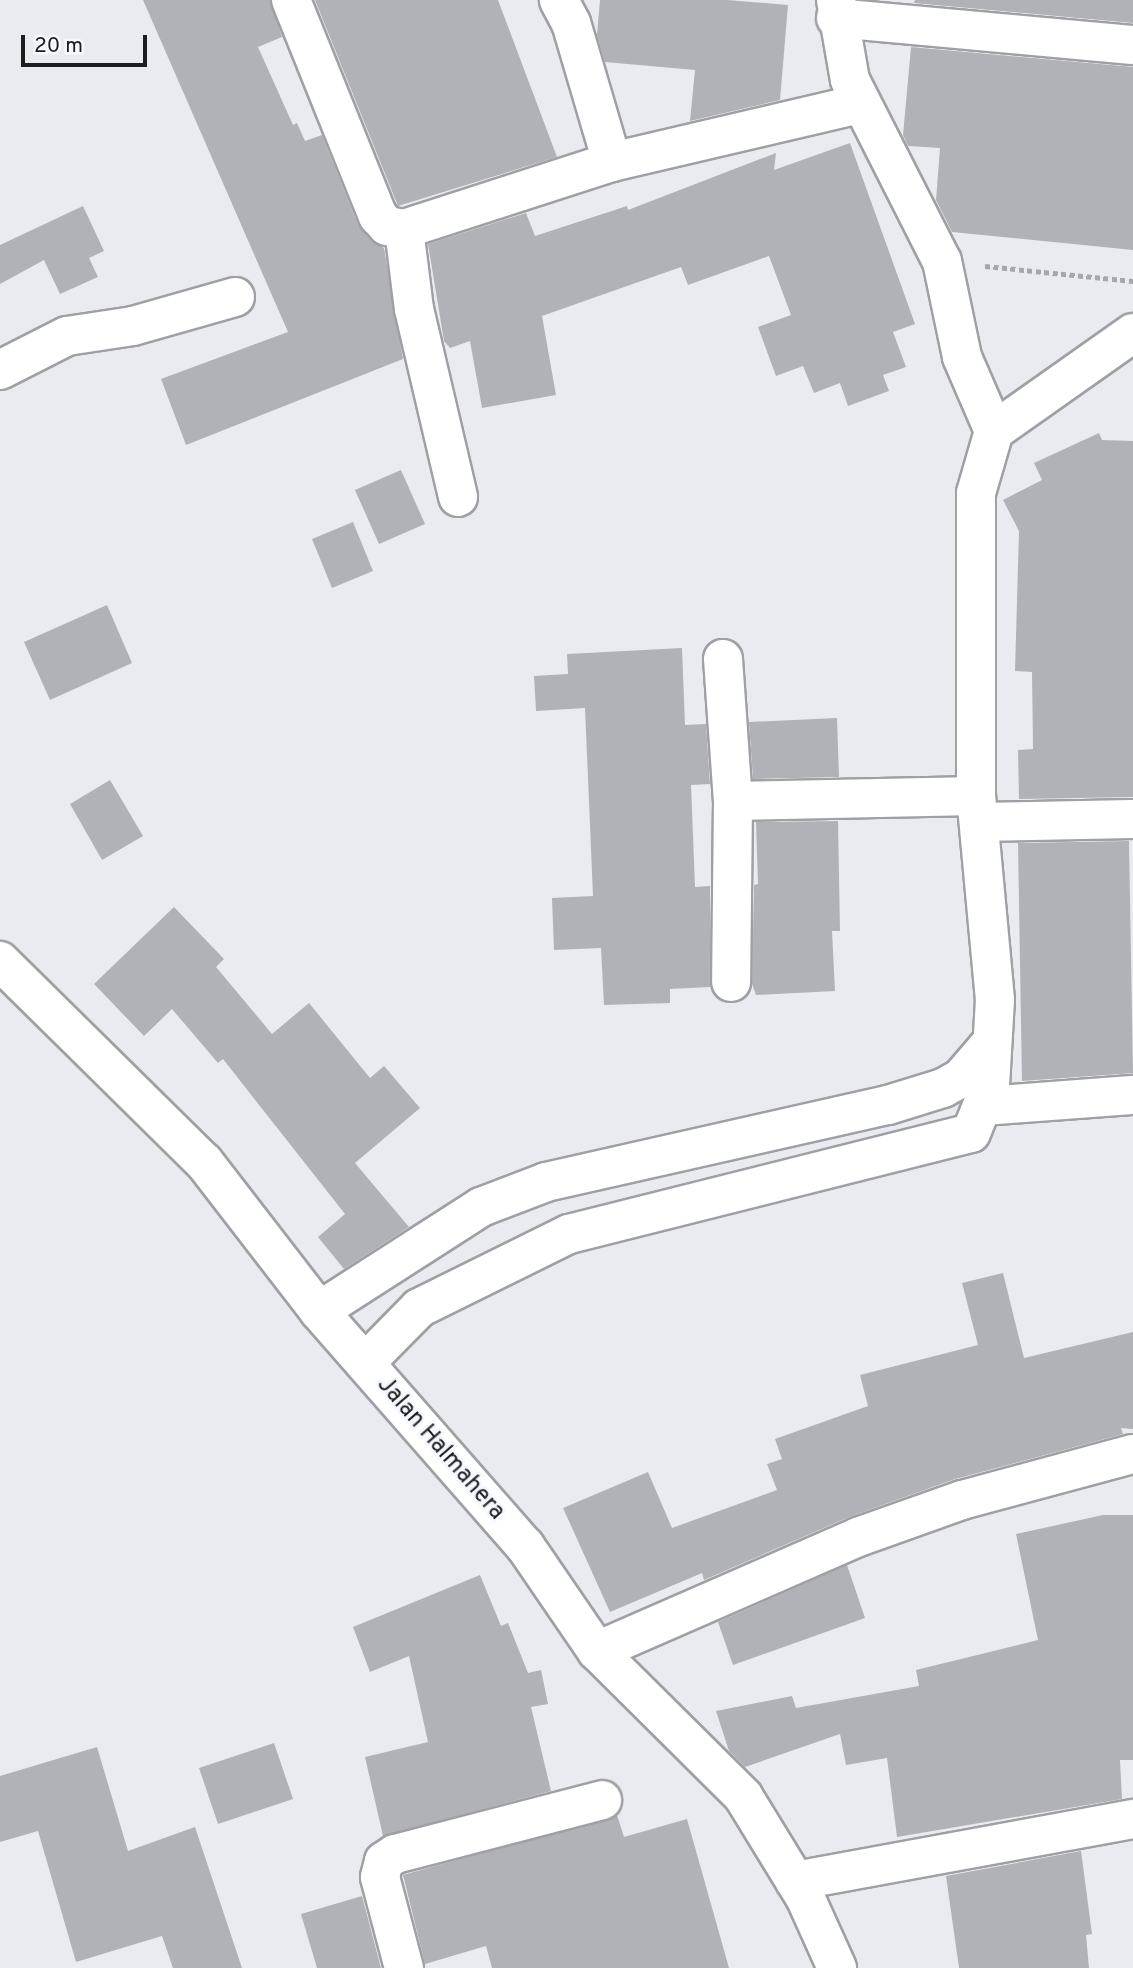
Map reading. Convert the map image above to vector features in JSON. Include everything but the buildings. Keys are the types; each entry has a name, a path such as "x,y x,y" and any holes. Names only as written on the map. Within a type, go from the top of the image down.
{"street":[{"path":"291,0 379,216 387,226 404,229 612,162 860,104"},
{"path":"568,8 612,162"},
{"path":"994,431 962,357 942,261 850,80 836,9 1133,45"},
{"path":"404,229 414,309 458,497"},
{"path":"0,370 67,336 133,326 235,297"},
{"path":"365,1363 419,1308 569,1234 955,1141 971,1133 985,1106 995,1000 978,809 976,493 994,431 1133,333"},
{"path":"723,659 733,801 731,982"},
{"path":"733,801 978,809 1133,819"},
{"name":"Jalan Halmahera","path":"0,961 204,1162 319,1311 525,1546 597,1651 743,1796 795,1881 837,1968"},
{"path":"319,1311 481,1207 546,1182 888,1105 943,1088 961,1078 991,1043"},
{"path":"985,1106 1133,1096"},
{"path":"597,1651 858,1537 962,1500 1133,1454"},
{"path":"404,1968 380,1877 384,1861 395,1854 602,1800"},
{"path":"795,1881 1133,1819"}],"path":[{"path":"942,261 1133,281"}]}
